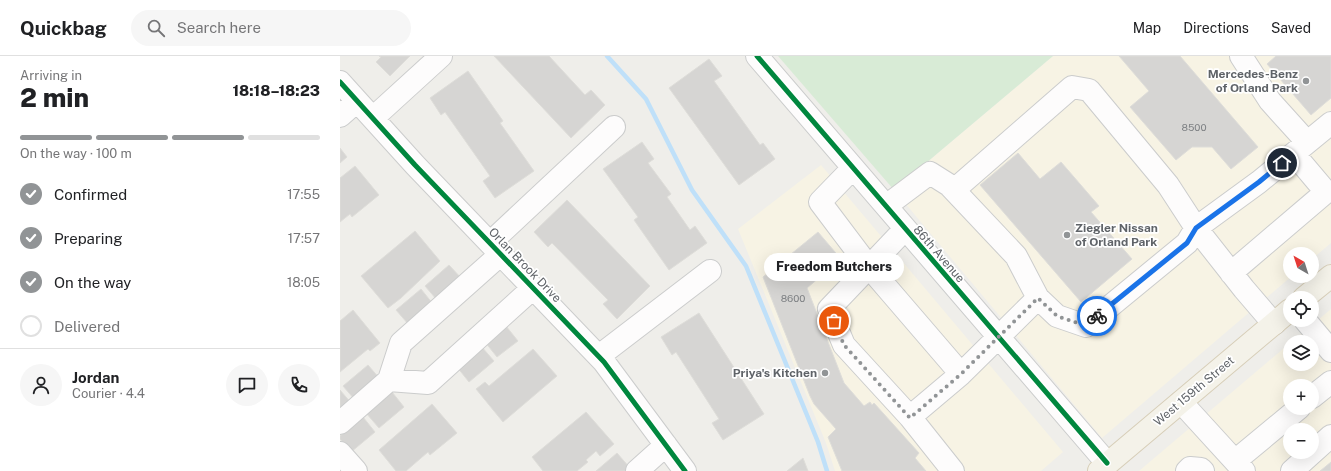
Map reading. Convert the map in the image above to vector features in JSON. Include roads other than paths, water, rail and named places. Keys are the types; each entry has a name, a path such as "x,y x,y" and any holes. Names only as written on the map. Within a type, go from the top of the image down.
{"main road":[{"path":"1313,291 1331,276"},
{"name":"West 159th Street","path":"1103,467 1283,316"}],"street":[{"path":"373,118 441,56"},
{"name":"86th Avenue","path":"757,56 998,337 1103,467"},
{"path":"1231,273 1329,195 1241,56"},
{"name":"Orlan Brook Drive","path":"340,82 415,165 599,356 685,471"},
{"path":"954,190 1072,87 1089,90 1168,186 1196,228 1231,273 1274,324"},
{"path":"340,116 358,101"},
{"path":"886,206 930,173 954,190 1016,256 1038,298 1057,316 1086,326 1187,243 1196,228 1259,182 1331,123"},
{"path":"340,423 389,380 400,343 496,249 614,127"},
{"path":"853,168 820,202 869,267 961,374"},
{"path":"905,229 829,310 844,345 910,418 953,471"},
{"path":"599,356 710,271"},
{"path":"389,380 428,383 533,288"},
{"path":"910,418 961,374 1038,298"},
{"path":"1311,327 1331,351"},
{"path":"1319,392 1331,382"},
{"path":"1181,402 1239,466 1292,415"},
{"path":"1292,471 1331,436"},
{"path":"637,471 666,445"},
{"path":"340,452 356,471"},
{"path":"1187,471 1190,468 1201,469 1203,471"}],"waterway":[{"path":"607,56 646,99 692,190 746,266 818,442 827,471"}],"place":[{"name":"Mercedes-Benz of Orland Park","path":"1306,81"},
{"name":"Ziegler Nissan of Orland Park","path":"1067,235"},
{"name":"Freedom Butchers","path":"834,321"},
{"name":"Priya's Kitchen","path":"825,373"}]}
